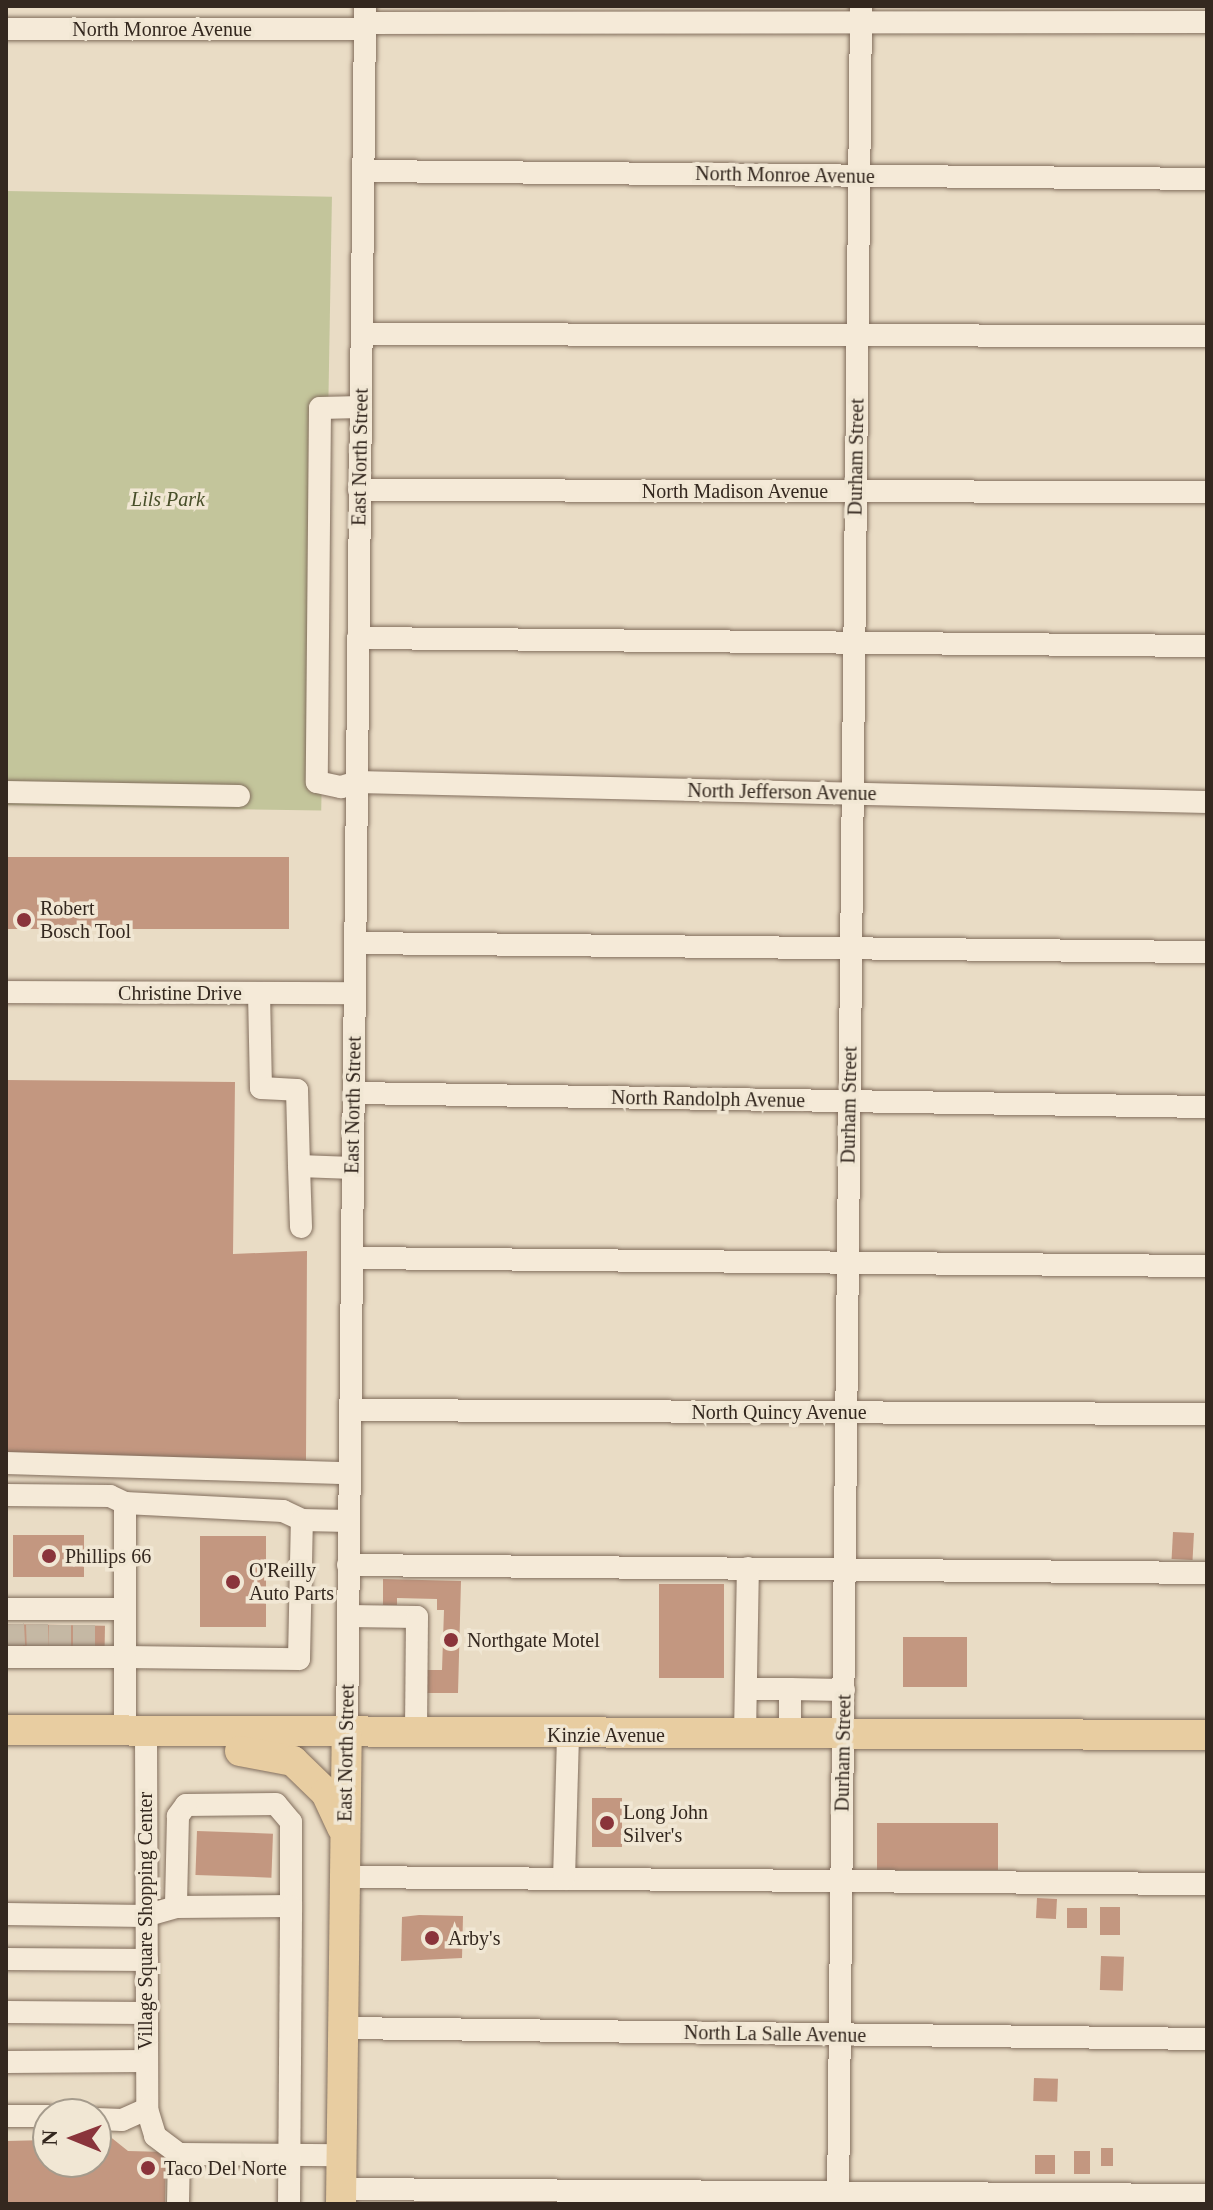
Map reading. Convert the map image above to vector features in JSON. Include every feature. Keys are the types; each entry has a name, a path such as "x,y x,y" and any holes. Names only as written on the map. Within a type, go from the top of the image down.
{"main road":[{"name":"Kinzie Avenue","path":"6,1730 347,1735 1207,1735"},
{"path":"194,1733 219,1747 293,1761 326,1793 345,1835"},
{"name":"East North Street","path":"342,2197 347,1735"}],"street":[{"name":"North Monroe Avenue","path":"6,29 365,20 861,14 1207,22"},
{"name":"Durham Street","path":"838,2198 861,14"},
{"name":"East North Street","path":"347,1735 365,20"},
{"name":"North Monroe Avenue","path":"363,171 1207,179"},
{"path":"362,334 1207,336"},
{"name":"North Jefferson Avenue","path":"361,407 320,408 317,782 341,787 357,782 1207,802"},
{"name":"North Madison Avenue","path":"359,490 1207,492"},
{"path":"358,638 1207,646"},
{"path":"6,792 239,796"},
{"path":"355,943 1207,952"},
{"name":"Christine Drive","path":"6,992 354,993"},
{"path":"259,993 261,1088 297,1090 301,1227"},
{"name":"North Randolph Avenue","path":"354,1093 1207,1107"},
{"path":"299,1166 353,1168"},
{"path":"352,1258 1207,1266"},
{"name":"North Quincy Avenue","path":"350,1410 1207,1414"},
{"path":"6,1463 349,1473"},
{"path":"6,1495 110,1496 125,1503 283,1511 302,1520 349,1521"},
{"name":"Village Square Shopping Center","path":"125,1503 125,1657 135,1733 145,1916 147,2109"},
{"path":"11,1634 84,1634 125,1657 299,1659 302,1520"},
{"path":"348,1565 1207,1573"},
{"path":"745,1735 748,1568"},
{"path":"11,1634 84,1634 124,1609"},
{"path":"348,1616 417,1617 416,1735"},
{"path":"746,1689 844,1690"},
{"path":"790,1689 790,1735"},
{"path":"564,1879 568,1735"},
{"path":"176,1907 178,1816 186,1805 276,1804 291,1822 289,2204"},
{"path":"345,1877 1207,1884"},
{"path":"6,1914 145,1916 176,1907 291,1906"},
{"path":"6,1959 147,1960"},
{"path":"6,2012 145,2013"},
{"name":"North La Salle Avenue","path":"343,2028 1207,2039"},
{"path":"6,2062 145,2061"},
{"path":"112,2120 122,2120 147,2109 155,2136 179,2154 341,2155"},
{"path":"6,2116 32,2116"},
{"path":"178,2204 179,2154"},
{"path":"342,2197 1207,2195"}],"green space":[{"name":"Lils Park","path":"6,191 332,197 321,811 6,805"}],"building":[{"path":"6,857 289,857 289,929 6,929"},
{"path":"6,1080 235,1082 233,1254 307,1251 306,1460 6,1457"},
{"path":"1173,1532 1194,1533 1193,1560 1172,1559"},
{"name":"Phillips 66","path":"13,1535 84,1535 84,1577 13,1577"},
{"name":"O'Reilly Auto Parts","path":"200,1536 266,1536 266,1627 200,1627"},
{"name":"Northgate Motel","path":"383,1579 461,1581 458,1693 426,1693 426,1670 442,1670 444,1610 437,1610 437,1599 397,1598 397,1605 383,1605"},
{"path":"659,1584 724,1584 724,1678 659,1678"},
{"name":"Phillips 66","path":"6,1624 105,1626 105,1648 6,1646"},
{"path":"903,1637 967,1637 967,1687 903,1687"},
{"name":"Long John Silver's","path":"592,1798 622,1798 622,1847 592,1847"},
{"path":"877,1823 998,1823 998,1870 877,1870"},
{"path":"197,1831 273,1834 271,1878 195,1875"},
{"path":"1037,1898 1057,1899 1056,1919 1036,1918"},
{"path":"1100,1907 1120,1907 1120,1935 1100,1935"},
{"path":"1067,1908 1087,1908 1087,1928 1067,1928"},
{"name":"Arby's","path":"463,1916 462,1958 401,1961 402,1917"},
{"path":"1101,1956 1124,1957 1123,1991 1100,1990"},
{"path":"1034,2078 1058,2079 1057,2102 1033,2101"},
{"path":"112,2138 128,2151 166,2152 165,2204 6,2204 6,2141 32,2140 32,2178 112,2178"},
{"path":"1101,2148 1113,2148 1113,2166 1101,2166"},
{"path":"1074,2151 1090,2151 1090,2174 1074,2174"},
{"path":"1035,2155 1055,2155 1055,2174 1035,2174"}],"tunnel":[{"path":"13,1624 14,1646"},
{"path":"37,1624 38,1647"},
{"path":"60,1625 60,1647"},
{"path":"84,1625 84,1647"}],"place":[{"name":"Robert Bosch Tool","path":"24,920"},
{"name":"Phillips 66","path":"49,1556"},
{"name":"O'Reilly Auto Parts","path":"233,1582"},
{"name":"Northgate Motel","path":"451,1640"},
{"name":"Long John Silver's","path":"607,1823"},
{"name":"Arby's","path":"432,1938"},
{"name":"Taco Del Norte","path":"148,2168"}]}
